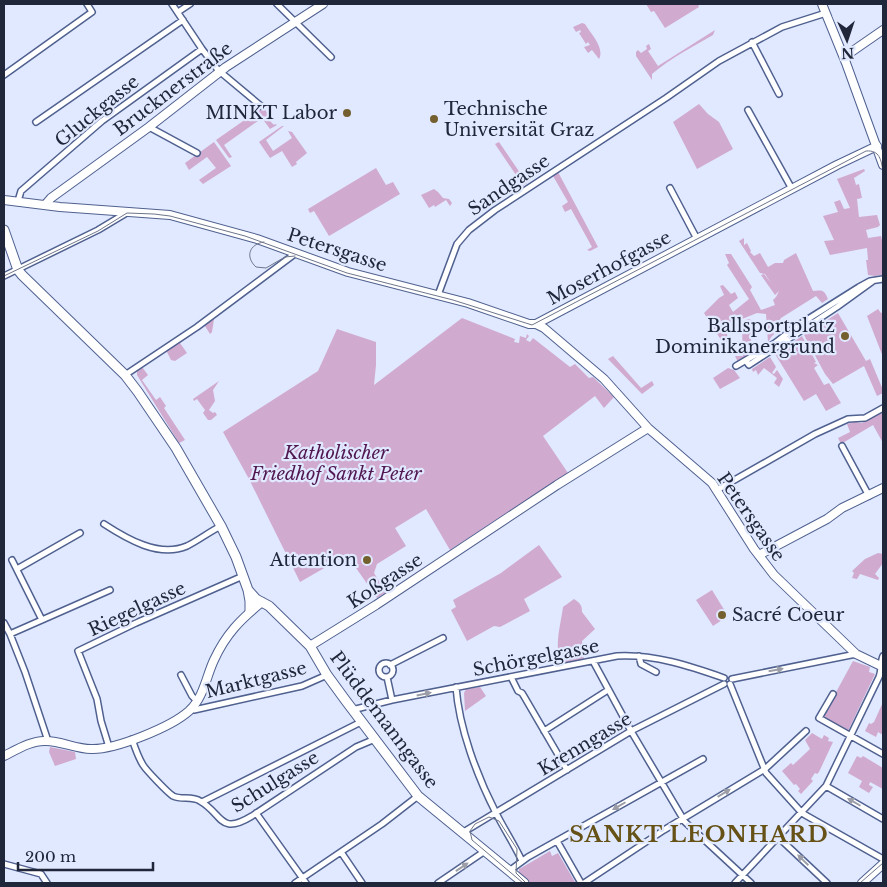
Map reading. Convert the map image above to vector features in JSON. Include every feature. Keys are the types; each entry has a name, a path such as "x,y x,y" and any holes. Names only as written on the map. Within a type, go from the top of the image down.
{"main road":[{"name":"Brucknerstraße","path":"45,205 51,198 149,127 220,72 323,4"},
{"path":"822,4 844,57 883,166"},
{"path":"844,57 883,30"},
{"name":"Moserhofgasse","path":"536,324 877,146"},
{"name":"Petersgasse","path":"4,200 177,217 246,236 348,272 468,303 544,328 556,340 584,360 604,379 648,428 692,465 717,490 758,555 774,575 856,654 882,666"},
{"name":"Plüddemanngasse","path":"4,230 18,270 29,283 125,375 172,441 221,526 248,590 256,599 269,606 310,646 327,675 352,710 418,796 524,883"},
{"name":"Koßgasse","path":"310,646 376,606 648,428"},
{"path":"758,555 832,516 844,512 855,503 883,488"},
{"name":"Plüddemanngasse","path":"243,576 248,578 262,602"},
{"path":"248,590 250,611"},
{"path":"4,756 29,745 48,741 85,749 99,749 132,740 166,725 191,709 202,694 213,663 222,645 234,627 262,602"},
{"path":"862,883 883,864"}],"street":[{"path":"4,75 92,12 87,4"},
{"path":"172,4 220,72 262,106"},
{"path":"178,12 190,4"},
{"path":"277,4 331,57"},
{"name":"Sandgasse","path":"438,295 457,244 469,230 510,199 666,98 719,61 782,27 826,13"},
{"path":"36,122 183,20"},
{"path":"752,42 779,94"},
{"name":"Gluckgasse","path":"18,201 21,191 102,121 202,49"},
{"path":"748,110 792,189"},
{"path":"149,127 197,152"},
{"name":"Moserhofgasse","path":"670,188 697,239"},
{"path":"4,276 98,230 128,212"},
{"path":"125,375 208,319 296,253"},
{"path":"762,354 797,326 874,281 883,278"},
{"path":"736,366 747,363 800,332 835,305"},
{"path":"797,326 800,332"},
{"path":"717,490 815,434 848,419 865,418 883,408"},
{"path":"842,446 869,496"},
{"path":"104,524 126,538 144,545 170,550 189,545 221,526"},
{"path":"17,569 80,533"},
{"path":"12,560 42,620"},
{"name":"Riegelgasse","path":"109,747 97,699 78,652 136,623 243,576"},
{"path":"10,634 110,590"},
{"path":"4,623 25,672 48,741"},
{"path":"390,665 392,672 387,676 381,675 379,669 381,665 385,663 390,665 443,638"},
{"name":"Schörgelgasse","path":"352,710 392,700 617,656 639,656 665,660 727,681 856,654"},
{"path":"639,656 641,664 656,672"},
{"path":"735,883 826,786 879,677 883,656"},
{"path":"593,661 631,731 683,818 693,830 751,883"},
{"path":"181,675 192,696 197,701"},
{"name":"Marktgasse","path":"191,709 194,710 297,688 327,675"},
{"path":"387,676 392,700"},
{"path":"511,677 518,691 523,694 567,770"},
{"path":"727,681 765,769 802,813 883,859"},
{"name":"Krenngasse","path":"462,833 631,731 727,681"},
{"path":"456,688 458,708 466,740 496,812 522,861"},
{"path":"544,731 608,690"},
{"path":"832,694 819,718 883,754"},
{"path":"202,802 362,722"},
{"path":"557,842 582,883 683,818 765,769 806,731"},
{"name":"Schulgasse","path":"132,740 143,765 173,796 197,799 220,820 239,824 356,747 375,739"},
{"path":"509,871 522,861 702,759"},
{"path":"826,786 883,819"},
{"path":"295,883 304,881 418,796"},
{"path":"256,813 304,881"},
{"path":"778,837 826,883"},
{"path":"438,883 485,851"},
{"path":"341,852 362,883"},
{"path":"4,864 41,874 47,883"}],"green space":[{"path":"646,4 698,4 699,7 665,28 654,11 651,12"},
{"path":"582,23 585,24 599,46 599,59 592,50 588,53 584,47 590,45 588,42 586,44 579,33 581,32 580,30 576,32 573,27"},
{"path":"715,30 713,35 659,68 652,74 652,80 636,56 638,50 641,53 647,49 646,46 649,44 651,49 648,51 658,66"},
{"path":"699,104 719,122 733,149 697,169 673,122"},
{"path":"263,107 272,119 270,121 277,125 270,129 262,118 224,145 232,157 229,158 216,140"},
{"path":"284,126 266,140 273,151 292,138 288,131 292,132 307,153 292,167 282,151 270,158 259,142"},
{"path":"214,142 231,166 203,184 199,180 216,168 207,157 189,170 185,163"},
{"path":"499,142 527,183 512,194 503,182 516,175 495,144"},
{"path":"376,168 386,185 393,182 400,194 329,236 314,211 310,213 308,209"},
{"path":"864,169 865,171 854,178 856,185 859,184 862,198 857,199 859,217 877,215 880,225 866,230 868,238 881,236 883,244 883,275 868,275 867,248 830,255 824,241 834,240 823,216 838,212 834,202 840,200 844,209 850,208 837,179"},
{"path":"558,172 598,247 590,251 587,250 592,247 571,209 565,212 562,206 568,202 553,176"},
{"path":"434,189 443,198 449,199 452,203 450,206 446,200 435,207 434,205 429,208 421,195"},
{"path":"744,238 744,245 747,243 750,252 754,256 760,253 768,267 775,263 783,263 784,260 796,253 813,291 823,291 828,299 822,303 816,296 781,318 777,324 781,329 768,342 766,314 757,313 727,325 729,330 727,332 728,351 704,313 724,295 720,286 723,285 731,294 735,292 738,298 729,305 733,312 749,299 727,265 729,263 725,254 731,254 752,287 750,290 761,310 775,305 773,300 779,291 775,295 761,275 764,274 771,283 765,274 760,273 739,241"},
{"path":"878,309 881,313 883,312 883,357 867,316"},
{"path":"838,313 866,361 870,359 883,393 877,396 864,366 833,384 825,374 804,335"},
{"name":"Katholischer Friedhof Sankt Peter","path":"462,318 515,339 514,342 519,343 520,336 526,338 527,334 529,336 526,340 530,342 533,338 570,367 575,364 589,378 593,377 614,397 604,408 595,396 543,436 568,473 450,550 426,509 395,528 406,546 377,564 374,573 386,592 377,598 347,555 300,582 249,479 223,432 318,371 337,329 376,342 374,385"},
{"path":"214,319 210,334 205,326 180,343 187,353 175,361 171,360 166,350"},
{"path":"749,319 753,321 751,341 755,343 755,350 738,362 735,356 743,356 742,328 734,328 733,325"},
{"path":"802,336 816,362 814,363 818,365 814,368 824,385 829,383 841,403 826,411 816,394 804,401 775,354"},
{"path":"613,356 641,388 652,381 654,385 642,394 608,359"},
{"path":"770,357 776,367 772,373 774,374 777,370 783,379 779,387 774,383 777,378 764,368 758,375 756,370 753,372 752,369"},
{"path":"142,367 148,375 142,380 156,400 160,397 166,406 164,408 185,440 179,443 137,375 137,370"},
{"path":"728,368 734,370 740,378 720,389 713,378"},
{"path":"219,381 213,390 215,401 209,410 217,415 208,420 203,413 205,410 197,399 194,401 193,399"},
{"path":"883,411 883,443 873,425 841,444 838,438 850,432 847,424 854,422 862,423"},
{"path":"539,545 562,577 524,599 530,611 500,627 494,626 467,641 451,610 456,607 453,600 501,573"},
{"path":"878,553 883,554 883,563 875,574 879,578 878,580 860,574 857,579 852,578 854,573 852,571 865,559"},
{"path":"712,590 728,616 713,626 696,600"},
{"path":"574,599 580,604 582,612 595,629 582,641 584,660 562,664 558,651 559,628 563,607"},
{"path":"853,661 870,667 869,672 875,674 848,731 822,718"},
{"path":"480,687 486,696 465,711 464,693 466,689"},
{"path":"883,702 883,735 878,732 876,737 865,731 869,723 874,722"},
{"path":"812,733 822,739 824,735 829,738 828,741 833,742 819,772 815,773 811,779 813,781 801,794 796,784 794,785 782,771 791,763 793,765 810,749 805,740"},
{"path":"50,747 75,752 76,759 55,766 49,752"},
{"path":"857,756 861,758 863,756 883,768 883,789 870,782 869,785 873,787 869,793 859,787 862,781 848,773"},
{"path":"550,851 552,856 558,853 575,882 530,883 519,873 519,869"}],"tram line":[{"path":"4,276 98,231 127,213 154,214 170,216 245,236 347,273 453,300 532,325 866,151 874,152 879,156 883,171"},
{"path":"264,242 255,245 250,252 250,259 256,267 266,268 285,257 295,256"},
{"path":"523,883 472,840 470,831 475,824 489,817 499,821 517,849 516,873 526,883"},
{"path":"860,883 883,863"}],"place":[{"name":"MINKT Labor","path":"347,113"},
{"name":"Technische Universität Graz","path":"434,119"},
{"name":"Ballsportplatz Dominikanergrund","path":"845,336"},
{"name":"Attention","path":"367,560"},
{"name":"Sacré Coeur","path":"722,615"}],"district":[{"name":"SANKT LEONHARD","path":"699,834"}]}
